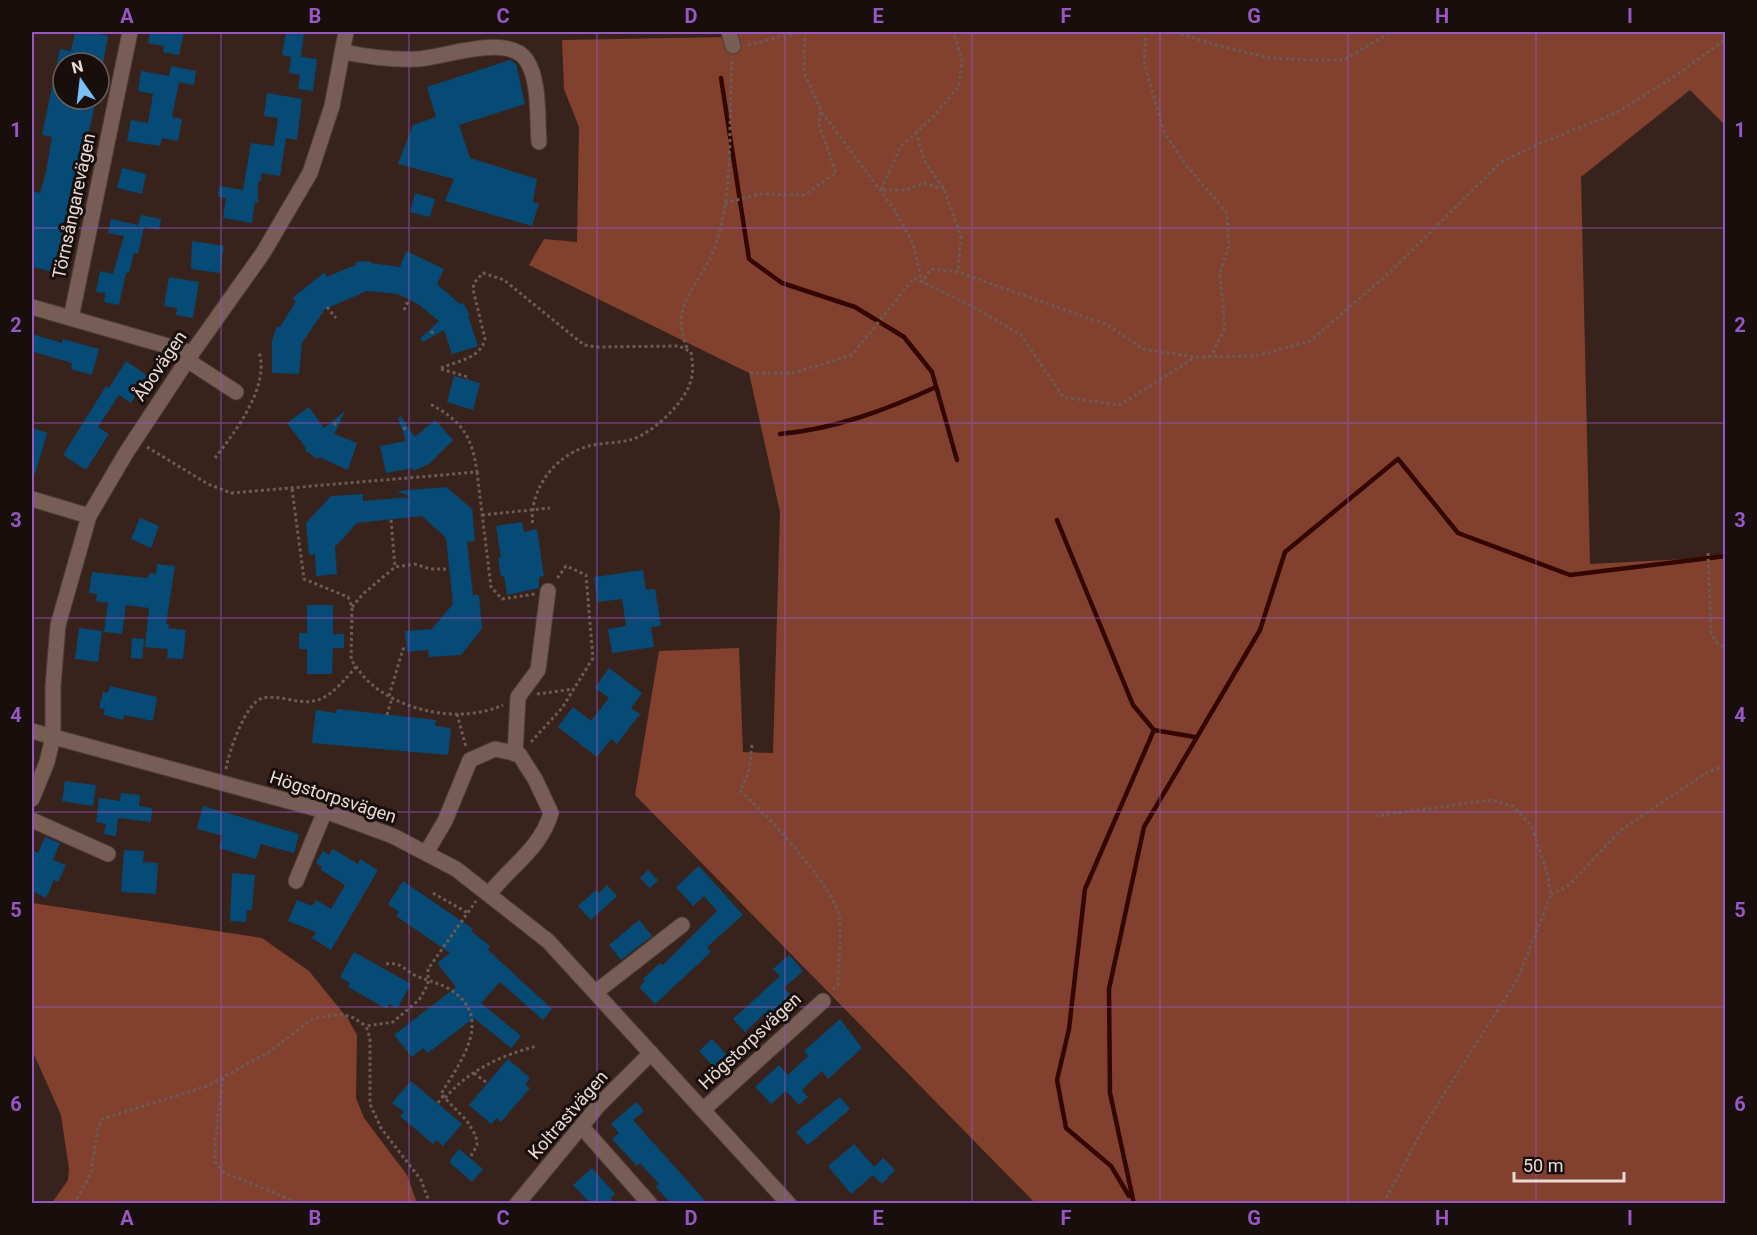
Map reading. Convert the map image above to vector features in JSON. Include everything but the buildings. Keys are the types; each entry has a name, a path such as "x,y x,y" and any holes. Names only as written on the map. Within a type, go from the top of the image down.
{"street":[{"name":"Törnsångarevägen","path":"71,318 130,32"},
{"name":"Åbovägen","path":"32,799 47,762 52,737 58,626 89,516 189,356 263,253 310,173 332,106 346,32"},
{"path":"344,52 374,58 420,59 465,50 512,49 526,59 533,79 539,142"},
{"path":"32,307 189,356 236,392"},
{"path":"32,499 89,516"},
{"path":"489,894 520,864 547,830 551,813 536,779 517,754 518,697 538,670 548,591"},
{"name":"Högstorpsvägen","path":"32,731 325,811 393,836 456,869 548,941 789,1203"},
{"path":"426,853 445,821 470,760 495,749 517,754"},
{"path":"296,881 325,811"},
{"path":"32,820 108,854"},
{"path":"596,992 682,925"},
{"name":"Högstorpsvägen","path":"703,1110 822,1001"},
{"name":"Koltrastvägen","path":"517,1203 598,1106 651,1053"},
{"path":"582,1127 650,1203"}],"path":[{"path":"533,526 531,510 534,496 565,457 580,449 631,440 659,425 691,382 693,366 690,352 680,330 683,305 713,251 725,203 731,39 757,44 803,32 804,72 821,111 881,190 913,243 922,282"},
{"path":"881,190 901,146 933,117 959,86 962,59 953,32"},
{"path":"1142,32 1146,40 1144,62 1164,132 1185,164 1227,213 1229,245 1220,273 1225,328 1211,357"},
{"path":"1175,32 1270,58 1310,60 1344,60 1391,32"},
{"path":"922,282 931,269 958,272 1108,325 1143,350 1195,357 1256,356 1310,341 1389,273 1502,162 1543,142 1616,113 1675,76 1725,39"},
{"path":"725,203 759,194 804,195 836,173 819,124 821,111"},
{"path":"916,132 924,160 944,189 961,237 958,272"},
{"path":"881,190 907,190 924,183 944,189"},
{"path":"467,379 468,377 441,369 480,352 483,346 485,339 473,289 474,283 483,273 504,280 584,345 687,348"},
{"path":"750,373 793,373 852,355 914,278 970,305 1021,335 1063,397 1120,405 1195,357"},
{"path":"404,310 409,299"},
{"path":"327,307 336,318"},
{"path":"216,458 242,423 255,395 261,371 259,352"},
{"path":"430,404 458,421 468,438 477,472 491,587 497,594 502,599 548,591 566,566 586,575 593,658 562,708 517,754"},
{"path":"334,425 338,420"},
{"path":"404,427 406,432"},
{"path":"135,440 208,484 231,493 477,472"},
{"path":"292,489 304,579 348,597 352,607 351,660 369,682 390,697 425,711 457,714 494,709 518,697 574,689"},
{"path":"482,515 550,508"},
{"path":"391,519 395,567"},
{"path":"1708,553 1711,632 1716,642 1725,648"},
{"path":"352,607 363,594 395,567 415,564 430,569 449,569"},
{"path":"387,715 403,649 407,649"},
{"path":"225,773 245,714 253,703 262,698 298,702 318,700 334,690 356,667"},
{"path":"457,714 470,760"},
{"path":"752,745 749,771 740,791 759,807 825,885 838,914 838,985 822,1001"},
{"path":"1551,895 1569,885 1621,830 1706,773 1725,765"},
{"path":"1375,816 1491,800 1514,806 1532,825 1547,872 1551,895 1517,980 1430,1116 1383,1203"},
{"path":"433,893 468,913"},
{"path":"366,1026 393,1022 419,1000 428,980 428,969 478,899 469,894"},
{"path":"386,964 402,965 417,977 428,980 459,997 466,1005 472,1028 472,1039 466,1054 441,1094 467,1121 476,1136 477,1145 470,1158"},
{"path":"74,1203 91,1173 98,1127 102,1119 207,1086 269,1052 312,1019 341,1014 354,1018 366,1026 370,1038 370,1104 381,1128 422,1180 428,1203"},
{"path":"438,1103 457,1084 474,1072 511,1053 537,1046"},
{"path":"474,1072 488,1083"},
{"path":"223,1078 215,1142 215,1162 223,1172 301,1203"}],"shaded area":[{"path":"746,32 1725,32 1725,125 1690,90 1581,177 1590,564 1725,557 1725,1203 1035,1203 635,795 659,651 739,648 743,752 773,753 780,512 749,373 529,265 544,239 577,242 579,127 564,89 562,40 728,37"},
{"path":"32,903 262,938 309,971 348,1019 357,1035 356,1098 364,1118 407,1175 417,1203 52,1203 68,1180 69,1169 61,1115 32,1050"}],"waterway":[{"path":"721,78 749,259 782,283 855,307 904,337 932,372 957,460"},
{"path":"780,434 821,428 860,417 936,387"},
{"path":"1134,1204 1110,1093 1109,989 1144,827 1260,630 1285,552 1398,459 1458,533 1570,575 1726,556"},
{"path":"1057,520 1133,705 1154,730 1195,737"},
{"path":"1129,1196 1111,1166 1066,1128 1057,1080 1069,1029 1085,889 1154,730"}]}
